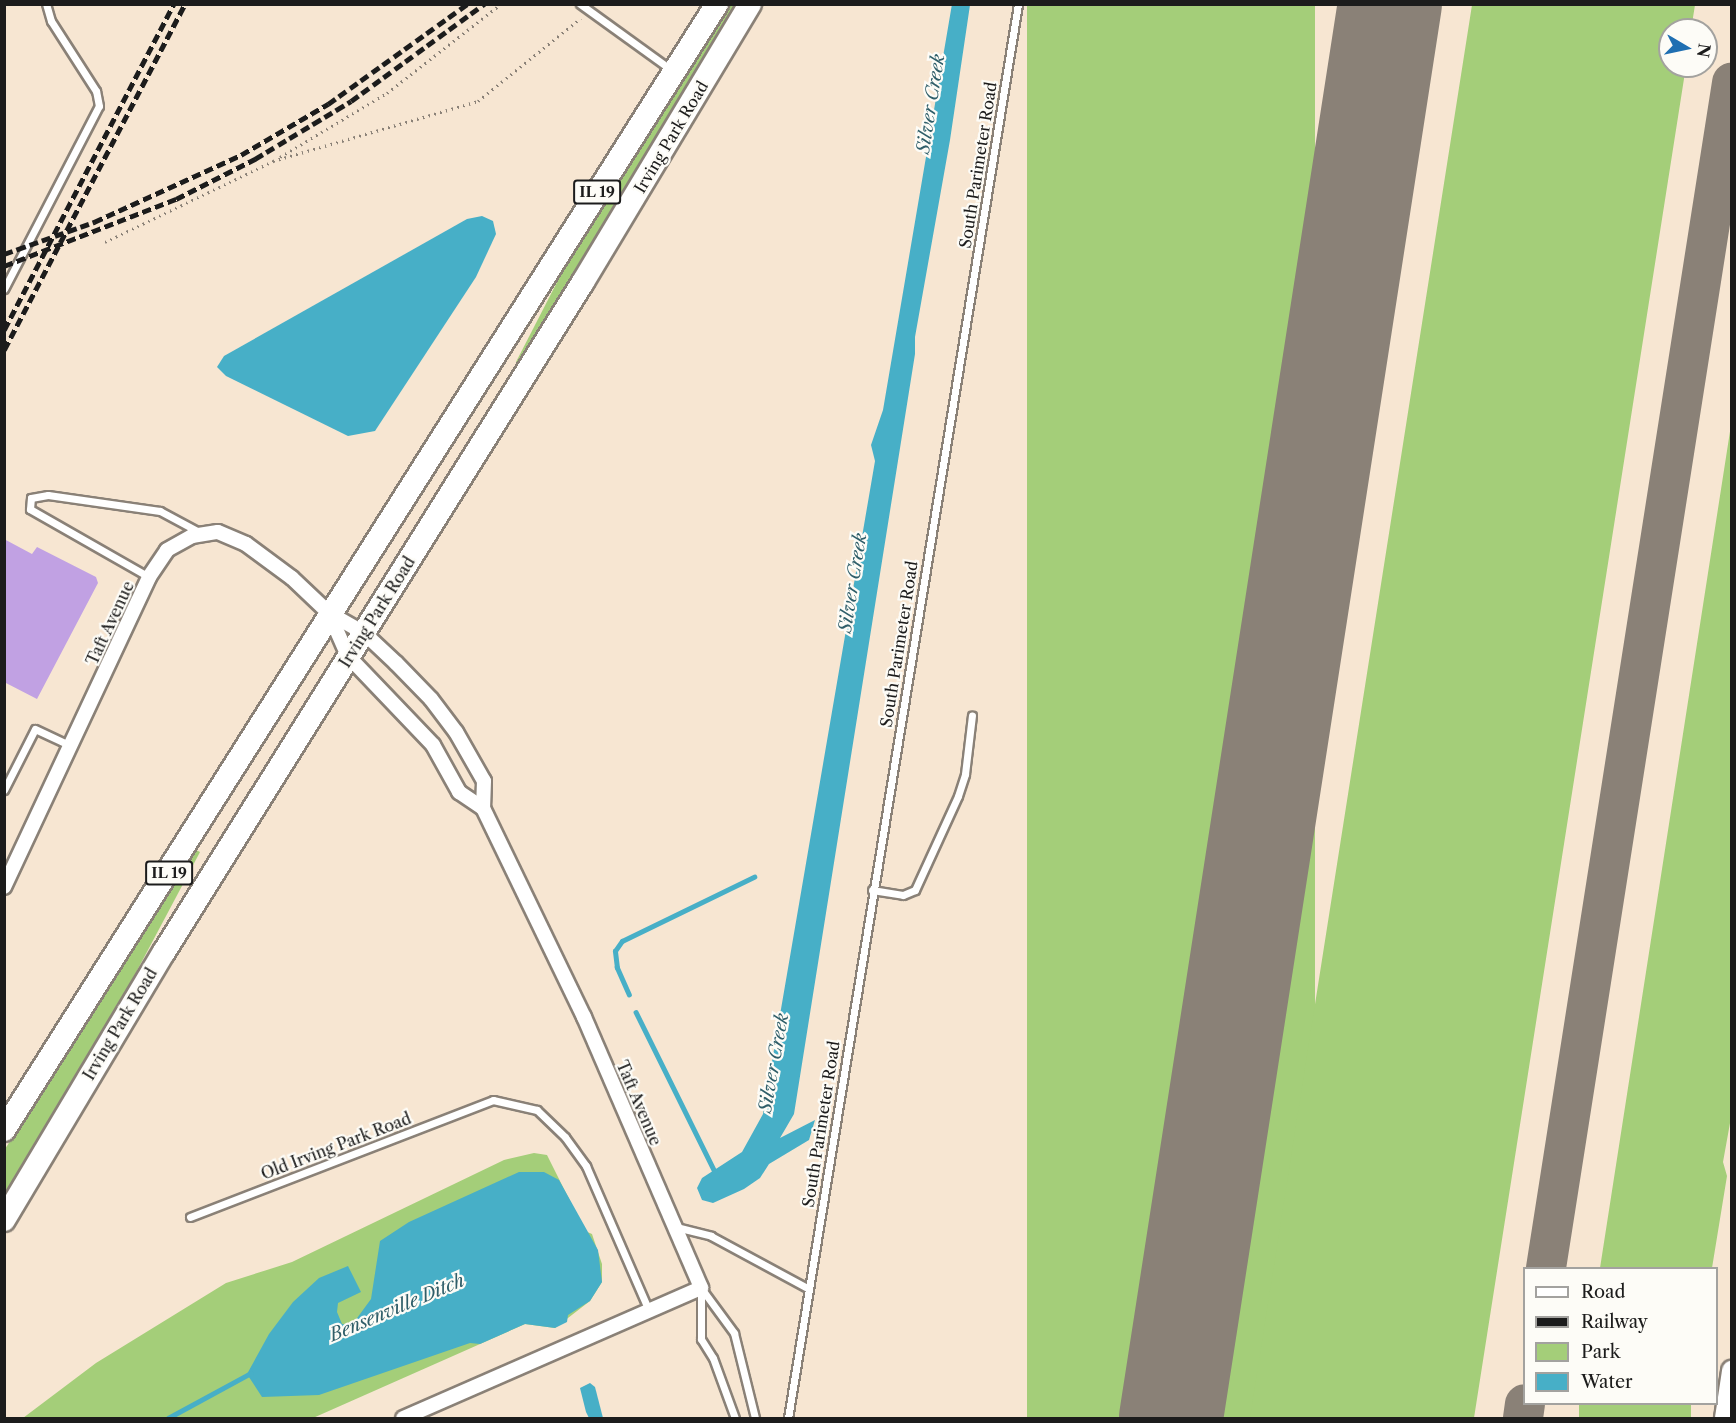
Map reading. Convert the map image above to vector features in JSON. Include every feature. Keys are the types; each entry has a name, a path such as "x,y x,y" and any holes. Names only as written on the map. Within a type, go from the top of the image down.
{"main road":[{"name":"Irving Park Road","path":"4,1130 159,889 329,613 672,70 717,4"},
{"name":"Irving Park Road","path":"4,1220 114,1033 583,282 750,4"}],"street":[{"name":"Taft Avenue","path":"4,887 149,577 167,550 203,534 218,532 246,544 292,578 329,613 364,633 431,699 456,732 484,781 483,808 584,1017 701,1288"},
{"name":"Taft Avenue","path":"329,613 348,656 427,738 459,792 483,808"},
{"path":"403,1419 701,1288"},
{"path":"1725,1419 1731,1371"}],"lane":[{"path":"4,289 99,106 96,91 51,21 46,4"},
{"path":"580,4 672,70"},
{"name":"South Parimeter Road","path":"788,1419 872,890 1018,4"},
{"path":"149,577 30,509 31,498 48,495 160,511 203,534"},
{"path":"872,890 903,895 915,890 958,796 965,774 972,715"},
{"path":"4,790 35,729 70,745"},
{"name":"Old Irving Park Road","path":"190,1217 493,1100 537,1110 565,1137 586,1166 649,1311"},
{"path":"674,1226 711,1236 809,1289"},
{"path":"701,1288 734,1333 755,1419"},
{"name":"Taft Avenue","path":"701,1288 701,1339 713,1358 735,1419"}],"path":[{"path":"105,242 273,161 387,93 501,4"},
{"path":"273,161 478,101 591,10"}],"green space":[{"path":"728,5 738,5 520,363 516,362 589,220"},
{"path":"1027,5 1315,5 1315,1418 1027,1418"},
{"path":"1472,5 1695,5 1693,18 1658,18 1658,78 1684,78 1474,1418 1250,1418"},
{"path":"1731,425 1732,1112 1723,1162 1727,1176 1712,1267 1600,1267"},
{"path":"196,850 200,852 115,1012 5,1199 5,1149"},
{"path":"534,1153 547,1155 585,1231 592,1234 602,1264 602,1282 590,1301 555,1328 525,1324 313,1418 23,1418 96,1363 226,1283 292,1262 504,1160"},
{"path":"1579,1405 1691,1405 1691,1418 1579,1418"}],"water":[{"name":"Silver Creek","path":"952,4 970,5 950,140 915,337 915,354 794,1114 780,1138 815,1120 809,1140 769,1164 760,1178 744,1189 713,1203 702,1200 697,1188 702,1178 742,1152 763,1114 875,461 871,445 883,410"},
{"path":"482,216 493,221 496,234 476,277 375,431 348,436 226,376 217,367 224,356 467,219"},
{"path":"519,1172 544,1172 559,1180 598,1250 602,1282 590,1301 568,1315 567,1322 555,1328 525,1324 480,1344 470,1343 319,1395 262,1397 247,1374 269,1334 293,1302 319,1278 348,1266 361,1292 338,1303 337,1312 342,1324 352,1325 371,1299 380,1241 409,1222"},
{"path":"590,1383 595,1387 603,1418 589,1418 586,1412 580,1388"}],"building":[{"path":"4,539 32,554 37,547 96,577 98,583 37,699 4,682"}],"waterway":[{"path":"629,995 617,968 615,951 622,941 754,877"},
{"path":"636,1012 717,1176"},
{"name":"Bensenville Ditch","path":"168,1418 251,1373"}],"taxiway":[{"path":"1385,40 1393,4"},
{"path":"1546,1267 1732,83"},
{"path":"1523,1418 1525,1405"}],"runway":[{"path":"1171,1418 1390,4"}],"railway":[{"path":"4,330 174,4"},
{"path":"4,350 185,4"},
{"path":"4,254 94,222 241,155 328,104 467,4"},
{"path":"4,266 176,199 255,159 351,101 484,4"}]}
